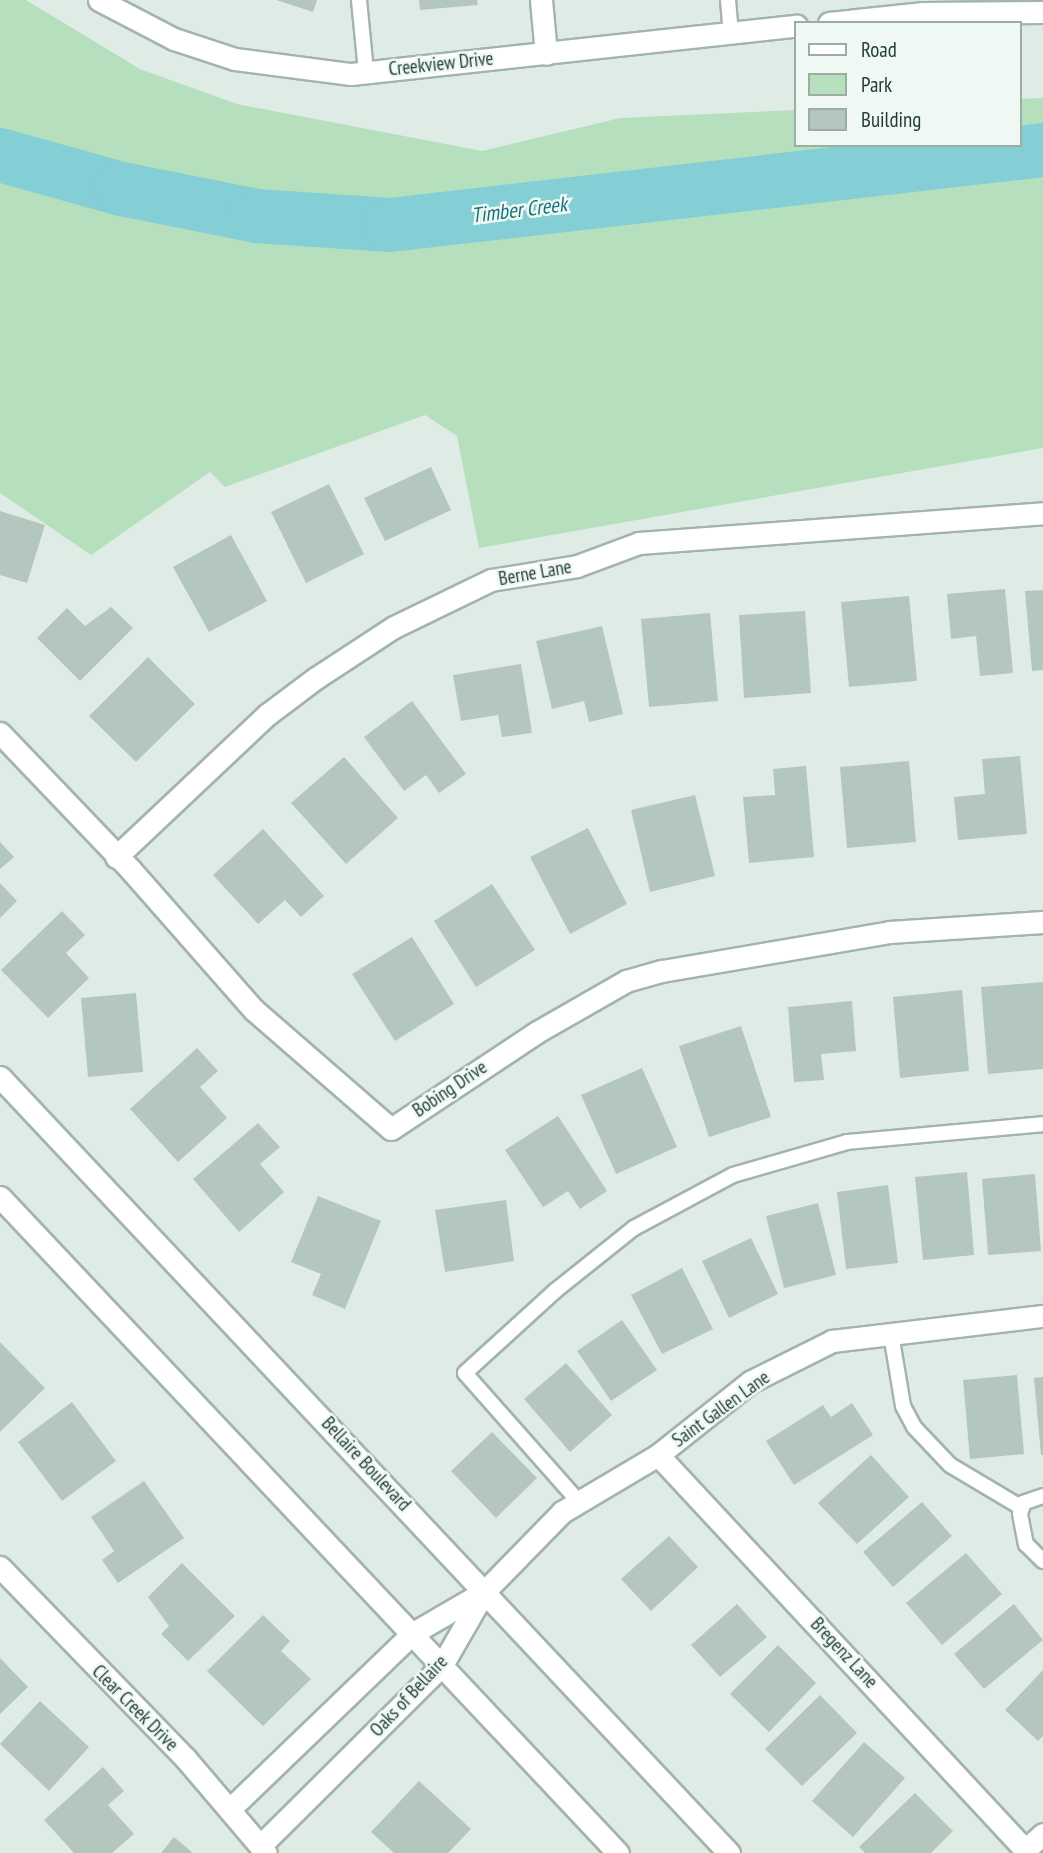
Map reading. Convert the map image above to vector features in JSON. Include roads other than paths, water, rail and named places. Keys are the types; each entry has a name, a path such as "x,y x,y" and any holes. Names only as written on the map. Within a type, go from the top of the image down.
{"street":[{"name":"Creekview Drive","path":"99,0 174,39 235,59 291,69 366,72 794,26"},
{"path":"541,0 546,54"},
{"path":"840,21 922,6 1043,12"},
{"name":"Berne Lane","path":"116,857 268,714 307,685 394,627 491,580 577,566 639,543 1043,513"},
{"name":"Bobing Drive","path":"0,733 254,1010 391,1129 537,1032 626,982 662,971 889,932 1043,922"},
{"name":"Bellaire Boulevard","path":"0,1077 729,1853"},
{"path":"0,1197 618,1853"},
{"name":"Saint Gallen Lane","path":"484,1592 562,1512 658,1455 762,1376 832,1340 1043,1316"},
{"name":"Bregenz Lane","path":"658,1455 1027,1851"},
{"name":"Clear Creek Drive","path":"0,1567 231,1808 263,1850"},
{"name":"Oaks of Bellaire","path":"231,1808 413,1633 484,1592"},
{"name":"Oaks of Bellaire","path":"263,1850 442,1665 484,1592"},
{"path":"1027,1851 1043,1834"}],"lane":[{"path":"359,0 366,72"},
{"path":"728,0 731,33"},
{"path":"579,1502 465,1373 555,1291 634,1228 733,1175 847,1142 1043,1125"},
{"path":"891,1334 903,1406 914,1427 959,1471 1022,1508"},
{"path":"1022,1508 1033,1497 1043,1496"},
{"path":"1022,1508 1026,1544 1043,1561"}],"waterway":[{"name":"Timber Creek","path":"0,155 122,189 257,216 390,225 1043,150"}]}
